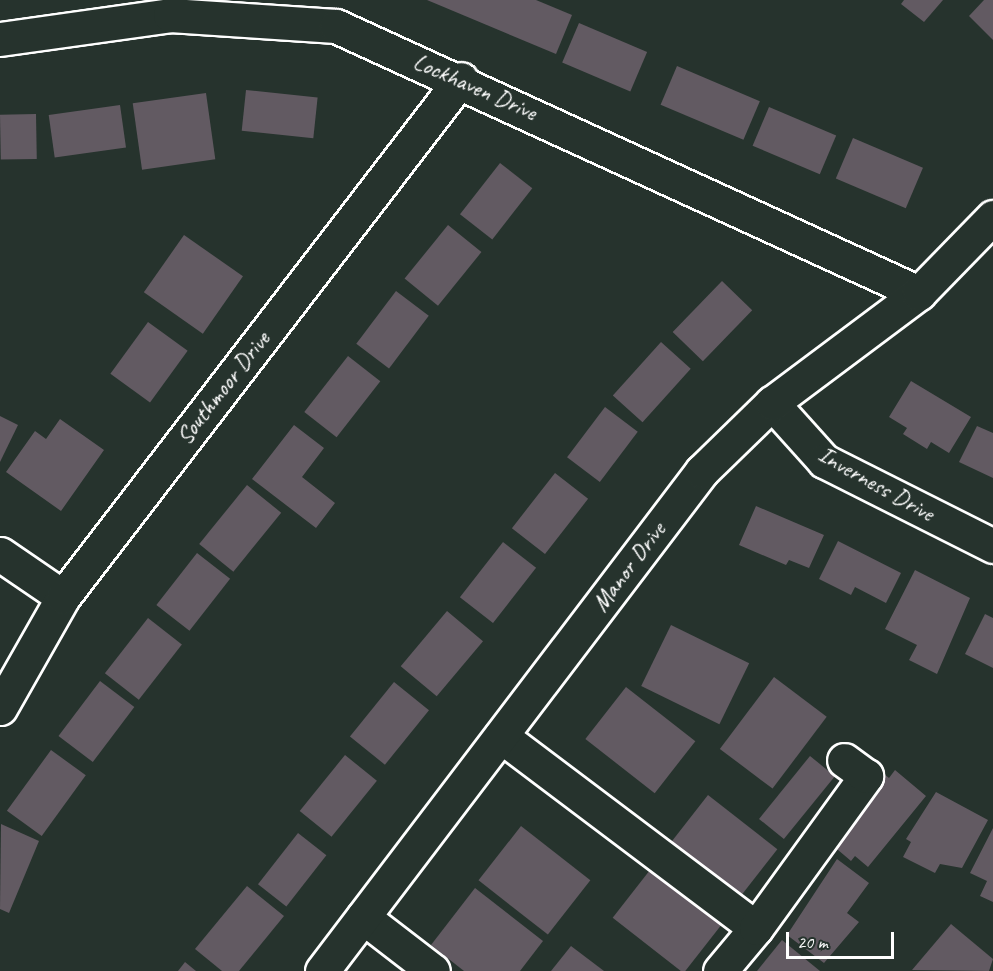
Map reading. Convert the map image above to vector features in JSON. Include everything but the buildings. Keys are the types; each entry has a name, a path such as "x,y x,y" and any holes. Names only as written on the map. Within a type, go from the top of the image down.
{"street":[{"name":"Lockhaven Drive","path":"0,39 170,15 336,26 460,79 919,293"},
{"name":"Southmoor Drive","path":"0,708 63,597 460,79"},
{"name":"Manor Drive","path":"322,971 702,471 772,403 919,293 993,217"},
{"name":"Inverness Drive","path":"772,403 824,461 993,546"},
{"path":"0,554 63,597"},
{"path":"501,736 756,928"},
{"path":"720,971 756,928 866,776 844,760"},
{"path":"363,917 434,971"}]}
